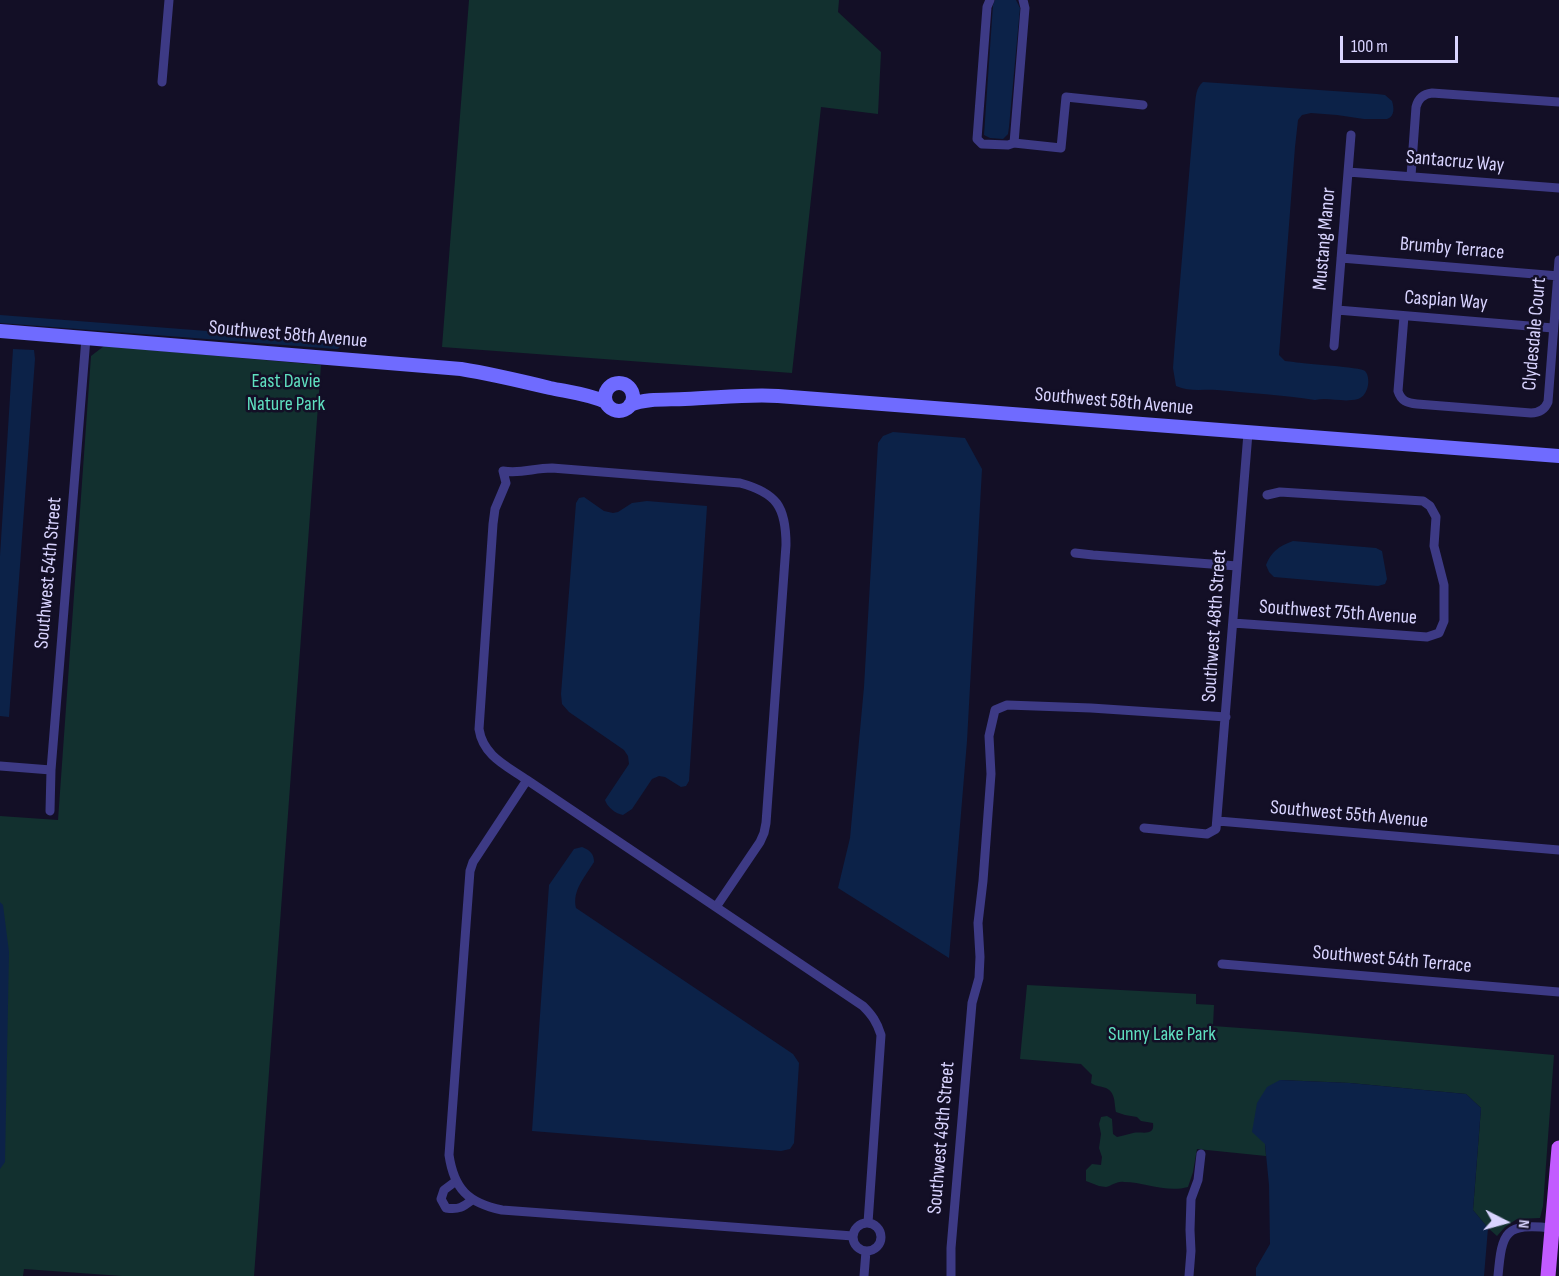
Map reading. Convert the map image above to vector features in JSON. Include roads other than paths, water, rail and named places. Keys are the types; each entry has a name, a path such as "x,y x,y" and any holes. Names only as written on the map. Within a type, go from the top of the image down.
{"main road":[{"path":"1548,1276 1557,1228 1559,1148"}],"street":[{"path":"162,82 169,0"},
{"path":"990,0 987,7 977,139 982,144 1008,145 1014,143 1061,148 1066,98 1143,105"},
{"path":"1014,143 1025,8 1023,0"},
{"path":"1411,176 1416,107 1417,102 1426,94 1559,102"},
{"name":"Mustang Manor","path":"1334,346 1351,135"},
{"name":"Santacruz Way","path":"1348,172 1559,188"},
{"name":"Brumby Terrace","path":"1341,258 1558,276"},
{"name":"Clydesdale Court","path":"1404,316 1398,391 1405,402 1539,412 1548,402 1554,379 1553,328 1559,260"},
{"name":"Caspian Way","path":"1337,310 1553,328"},
{"name":"Southwest 58th Avenue","path":"0,331 452,368 571,391 606,402"},
{"name":"Southwest 54th Street","path":"50,811 51,770 86,338"},
{"path":"617,382 630,388 633,400 625,410 617,411 610,408 604,397 608,387 617,382"},
{"name":"Southwest 58th Avenue","path":"571,391 608,387"},
{"name":"Southwest 58th Avenue","path":"630,388 665,399"},
{"name":"Southwest 58th Avenue","path":"630,405 665,399 778,396 1559,456"},
{"name":"Southwest 48th Street","path":"1218,822 1248,433"},
{"path":"716,907 760,842 766,823 786,538 784,519 780,509 767,493 740,483 552,468 538,468 517,473 503,471 506,483 495,509 493,524 479,729 481,739 493,756 527,780 872,1014 878,1024 880,1035 868,1223"},
{"name":"Southwest 75th Avenue","path":"1233,623 1427,637 1439,633 1444,621 1444,585 1434,546 1436,517 1431,506 1424,501 1280,492 1267,495"},
{"path":"1075,553 1237,566"},
{"name":"Southwest 49th Street","path":"951,1276 951,1248 972,1003 979,978 978,922 990,784 989,736 995,710 1007,705 1226,717"},
{"path":"0,766 51,770"},
{"path":"527,780 473,862 470,871 449,1155 456,1181 472,1200 502,1210 853,1236"},
{"path":"1144,828 1208,834 1216,830 1218,822"},
{"name":"Southwest 55th Avenue","path":"1218,822 1559,850"},
{"name":"Southwest 54th Terrace","path":"1222,964 1559,992"},
{"path":"1189,1276 1191,1199 1201,1154"},
{"path":"456,1181 444,1190 441,1199 446,1208 463,1207 472,1200"},
{"path":"868,1223 878,1228 881,1238 876,1248 866,1251 856,1246 853,1236 860,1225 868,1223"},
{"path":"1498,1276 1500,1249 1505,1236 1514,1228 1530,1226 1557,1228"},
{"path":"864,1276 866,1251"}],"water":[{"path":"995,0 1016,0 1020,8 1009,127 1008,134 1003,139 984,135"},
{"path":"1203,82 1377,94 1385,95 1392,101 1393,114 1387,119 1364,119 1311,113 1302,115 1298,120 1295,147 1279,355 1285,361 1365,371 1368,377 1368,387 1360,398 1315,400 1217,390 1191,390 1176,386 1173,368 1195,104 1198,89"},
{"path":"13,349 34,350 35,359 9,717 0,716 0,556"},
{"path":"893,432 965,438 982,469 967,741 949,958 838,888 850,838 864,687 878,443 883,436"},
{"path":"584,497 604,511 613,513 632,503 647,501 707,506 689,781 686,786 681,787 665,777 659,776 652,779 632,809 623,815 612,810 605,800 629,764 628,756 624,750 569,712 562,704 576,503 579,498"},
{"path":"1293,541 1376,548 1382,551 1387,579 1385,584 1378,586 1274,577 1266,565 1270,556"},
{"path":"582,847 591,853 594,862 578,889 576,908 793,1054 799,1063 794,1143 790,1149 781,1151 532,1131 549,885 574,849"},
{"path":"0,902 3,905 9,952 5,1162 0,1169"},
{"path":"1280,1080 1350,1083 1466,1094 1481,1108 1473,1210 1488,1228 1484,1276 1256,1276 1256,1268 1270,1244 1269,1185 1265,1144 1252,1132 1257,1103 1267,1087"}],"waterway":[{"path":"0,319 336,345"}],"park label":[{"name":"East Davie Nature Park","path":"286,394"},
{"name":"Sunny Lake Park","path":"1162,1035"}]}
